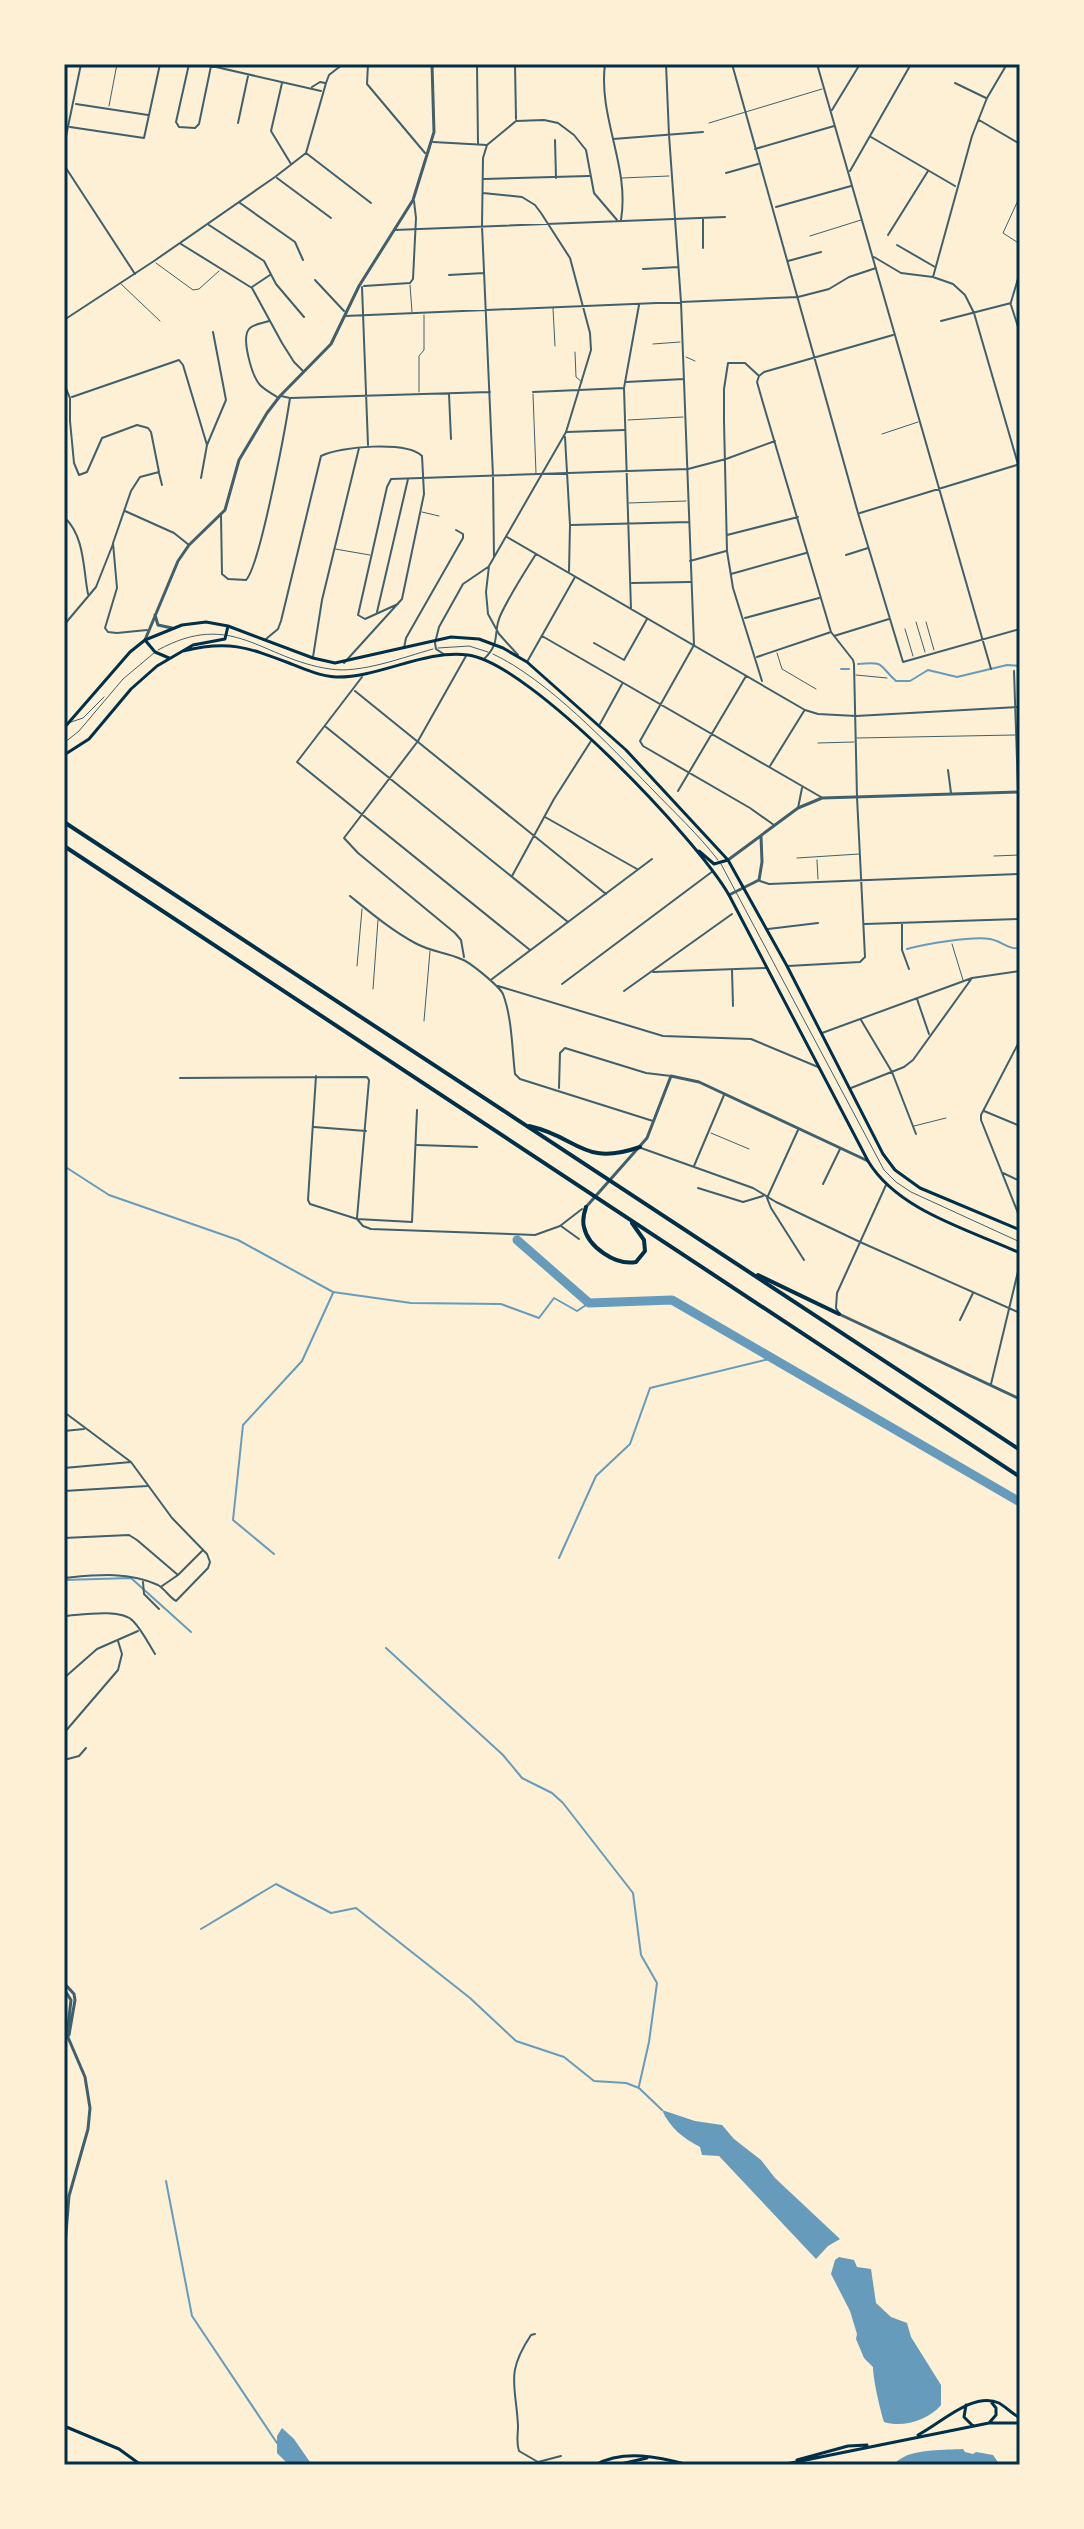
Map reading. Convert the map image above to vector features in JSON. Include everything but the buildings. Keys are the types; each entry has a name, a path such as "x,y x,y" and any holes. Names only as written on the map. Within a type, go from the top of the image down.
{"highway":[{"path":"64,822 1020,1450"},
{"path":"64,846 1020,1477"},
{"path":"526,1126 545,1130 580,1149 598,1154 621,1154 640,1147"},
{"path":"586,1207 584,1226 588,1236 601,1250 621,1263 636,1262 645,1251 644,1240 631,1221"},
{"path":"741,1266 839,1314"}],"main road":[{"path":"64,728 121,660 145,640 172,628 206,622 228,626 328,662 344,663 451,637 495,644 519,656 626,750 728,860 787,966 883,1154 895,1170 920,1188 1020,1230"},
{"path":"64,755 89,739 139,681 169,658 193,645 224,640 228,626"},
{"path":"145,640 155,652 169,658"},
{"path":"183,651 210,645 234,646 323,675 353,675 446,655 467,655 513,676 546,700 618,765 714,871 868,1161 886,1185 927,1211 1020,1253"},
{"path":"696,849 713,864 728,860"},
{"path":"989,2423 996,2411 991,2401"},
{"path":"915,2436 966,2405 991,2401 1020,2420"},
{"path":"966,2405 964,2417 973,2426"},
{"path":"781,2465 861,2443 868,2445 1020,2420"},
{"path":"64,2426 119,2449 141,2465"},
{"path":"595,2465 629,2455 689,2465"},
{"path":"616,2465 653,2457"}],"street":[{"path":"64,146 81,64"},
{"path":"70,127 143,139 160,64"},
{"path":"189,64 176,122 181,127 198,126 211,66"},
{"path":"203,64 323,92"},
{"path":"64,320 121,284 306,153 329,75 343,64"},
{"path":"368,64 367,84 428,156"},
{"path":"145,640 178,561 189,545 221,515 229,502 239,460 279,397 331,344 344,314 413,200 432,142 432,64"},
{"path":"477,64 478,144"},
{"path":"515,64 516,121"},
{"path":"605,64 604,102 624,199 619,220"},
{"path":"666,64 684,356 694,645 641,738 643,746 750,808 774,826"},
{"path":"732,64 903,662 1020,629"},
{"path":"817,64 991,669"},
{"path":"848,173 911,64"},
{"path":"933,277 956,187 978,119 1007,64"},
{"path":"831,111 858,65"},
{"path":"238,123 249,74"},
{"path":"282,82 271,131 291,164"},
{"path":"311,89 320,82 326,83"},
{"path":"955,83 987,98"},
{"path":"74,104 150,115"},
{"path":"978,119 1020,144"},
{"path":"494,557 482,226 483,158 487,145 516,121 551,120 565,128 586,150 596,198 619,220"},
{"path":"755,149 835,125"},
{"path":"613,139 703,132"},
{"path":"869,136 956,187"},
{"path":"555,140 556,178"},
{"path":"432,142 487,145"},
{"path":"306,153 371,203"},
{"path":"726,173 759,164"},
{"path":"64,165 135,274"},
{"path":"888,235 928,171"},
{"path":"482,179 591,176"},
{"path":"275,177 331,218"},
{"path":"774,207 852,186"},
{"path":"482,193 522,197 535,205 570,258 585,307 591,350 565,434 489,566 486,602 497,638 483,660"},
{"path":"360,286 410,283 415,273 413,200"},
{"path":"239,202 290,237 297,244 303,260"},
{"path":"393,230 725,217"},
{"path":"703,218 703,248"},
{"path":"207,224 268,265 276,284 304,317"},
{"path":"180,243 251,287 294,362 304,372"},
{"path":"897,245 936,268"},
{"path":"787,262 821,252"},
{"path":"872,256 901,273 933,277 960,288 974,313 1020,471"},
{"path":"643,269 679,267"},
{"path":"315,280 344,314 364,314 798,297 829,289 849,277 876,268"},
{"path":"1020,272 1011,303 1020,333"},
{"path":"251,287 271,273"},
{"path":"449,275 484,273"},
{"path":"360,286 364,314 369,447"},
{"path":"941,321 1011,303"},
{"path":"631,609 624,388 639,304"},
{"path":"1015,317 1020,320"},
{"path":"270,321 251,327 246,335 248,356 259,384 279,397 490,392"},
{"path":"201,478 207,445 226,400 213,332"},
{"path":"787,966 860,962 865,957 854,675 853,660 831,632 757,382 764,372 894,335"},
{"path":"70,398 179,360 207,445"},
{"path":"759,376 745,363 728,363 724,389 727,551 730,574 762,683"},
{"path":"625,382 685,379"},
{"path":"64,384 70,398 77,473 82,475 89,470 102,438 141,425 151,432 162,485"},
{"path":"533,392 624,388"},
{"path":"449,393 451,439"},
{"path":"221,515 222,574 228,579 246,580 251,574 262,530 290,398"},
{"path":"565,434 625,430"},
{"path":"565,434 569,572"},
{"path":"398,604 365,619 358,615 391,479 688,469 775,441"},
{"path":"313,658 319,615 360,448"},
{"path":"265,639 278,629 281,621 320,458 325,453 360,448 408,448 422,456 424,478 421,511 402,599 344,663"},
{"path":"858,513 1019,464"},
{"path":"64,625 100,580 136,481 159,472"},
{"path":"377,614 409,478"},
{"path":"124,511 174,533 189,545"},
{"path":"64,517 78,536 89,595"},
{"path":"726,535 798,517"},
{"path":"570,525 690,522"},
{"path":"405,649 406,638 463,538 463,534 456,530"},
{"path":"507,537 805,710 818,714 856,716 1020,707"},
{"path":"113,543 118,579 106,630 117,633 149,629"},
{"path":"846,555 869,548"},
{"path":"690,561 727,551"},
{"path":"730,574 807,553"},
{"path":"496,629 500,615 536,554"},
{"path":"446,655 436,649 434,641 439,627 463,584 489,566"},
{"path":"527,662 576,576"},
{"path":"631,583 691,582"},
{"path":"743,619 821,597"},
{"path":"155,615 158,625 172,628"},
{"path":"594,643 624,660 648,618"},
{"path":"833,636 890,619"},
{"path":"496,629 519,656"},
{"path":"756,657 831,632"},
{"path":"542,636 822,798"},
{"path":"464,960 461,940 455,933 345,840 361,813 418,741 467,655"},
{"path":"1014,671 1020,849"},
{"path":"364,673 297,760 530,950"},
{"path":"353,675 358,682"},
{"path":"678,791 746,675"},
{"path":"599,725 623,683"},
{"path":"354,689 606,894"},
{"path":"770,768 805,710"},
{"path":"325,725 568,922"},
{"path":"511,877 591,741"},
{"path":"948,770 951,795"},
{"path":"798,808 802,786"},
{"path":"728,860 798,808 822,798 1018,793"},
{"path":"545,817 638,869"},
{"path":"759,880 761,836"},
{"path":"750,844 761,851"},
{"path":"491,980 652,859"},
{"path":"562,984 714,871"},
{"path":"729,895 759,880 769,884 1020,874"},
{"path":"350,896 378,920 430,951 464,960 498,986 509,1017 517,1077 654,1121"},
{"path":"624,991 732,914"},
{"path":"863,924 1020,919"},
{"path":"767,929 818,923"},
{"path":"902,924 902,950 909,969"},
{"path":"652,972 767,968"},
{"path":"732,969 733,1006"},
{"path":"821,1034 972,978 1020,971"},
{"path":"850,1089 913,1060 972,978"},
{"path":"498,986 663,1036 751,1039 819,1067"},
{"path":"916,998 930,1037"},
{"path":"860,1019 892,1072 916,1134"},
{"path":"1020,1040 983,1110 981,1120 1020,1218"},
{"path":"559,1090 560,1053 565,1048 646,1073 689,1078 868,1161"},
{"path":"316,1076 308,1200 312,1205 357,1219 412,1222 417,1110"},
{"path":"180,1078 365,1076 369,1080 357,1219 363,1226 371,1229 535,1235 560,1226 586,1207 640,1147 654,1121 671,1076"},
{"path":"694,1168 725,1094"},
{"path":"983,1110 1020,1126"},
{"path":"313,1127 366,1131"},
{"path":"698,1188 743,1202 766,1196 799,1129"},
{"path":"416,1145 477,1147"},
{"path":"640,1147 749,1186 860,1242 1020,1313"},
{"path":"823,1184 840,1148"},
{"path":"1002,1172 1020,1181"},
{"path":"886,1185 837,1293 836,1308 839,1314 1020,1399"},
{"path":"766,1196 804,1260"},
{"path":"560,1226 579,1239"},
{"path":"991,1385 1020,1263"},
{"path":"960,1320 973,1293"},
{"path":"64,1412 131,1462 172,1518 209,1558 208,1568 174,1601 161,1586 121,1575 64,1578"},
{"path":"64,1431 85,1429"},
{"path":"64,1468 131,1462"},
{"path":"64,1491 149,1486"},
{"path":"64,1538 129,1535 178,1575"},
{"path":"161,1586 178,1575 203,1550"},
{"path":"143,1580 142,1591 159,1609"},
{"path":"64,1616 118,1614 134,1622 155,1654"},
{"path":"64,1678 97,1649 139,1630"},
{"path":"64,1733 118,1670 122,1654 118,1641"},
{"path":"64,1760 79,1756 86,1748"},
{"path":"64,1983 74,1994 75,2000 68,2039"},
{"path":"64,1989 71,2000 68,2039 85,2077 90,2108 88,2129 69,2196 64,2258"},
{"path":"535,2334 531,2335 519,2353 513,2371 518,2431 516,2442 519,2451 538,2462 561,2456"}],"lane":[{"path":"108,108 117,64"},
{"path":"709,123 824,88"},
{"path":"622,178 672,176"},
{"path":"1020,196 1003,232 1020,244"},
{"path":"810,236 862,220"},
{"path":"154,261 191,289 199,289 221,270"},
{"path":"410,283 412,312"},
{"path":"121,284 160,321"},
{"path":"553,308 555,346"},
{"path":"419,395 419,356 424,350 425,311"},
{"path":"653,344 683,342"},
{"path":"575,352 576,377 582,382"},
{"path":"684,356 695,361"},
{"path":"533,392 536,474"},
{"path":"626,420 685,417"},
{"path":"882,434 920,422"},
{"path":"629,503 689,501"},
{"path":"421,511 439,516"},
{"path":"335,549 372,556"},
{"path":"916,622 926,655"},
{"path":"926,622 934,653"},
{"path":"905,629 913,658"},
{"path":"64,743 79,731 131,670 173,642 197,635 228,634 330,669 357,668 436,649 469,646 490,653 529,676 590,728 720,863 884,1170 911,1192 1020,1242"},
{"path":"776,650 782,669 816,689"},
{"path":"854,675 887,678"},
{"path":"70,722 83,718 102,698 107,697"},
{"path":"818,743 1015,735"},
{"path":"797,858 860,854"},
{"path":"994,856 1020,855"},
{"path":"817,857 818,882"},
{"path":"357,966 363,906"},
{"path":"373,989 378,920"},
{"path":"952,944 963,981"},
{"path":"424,1021 430,951"},
{"path":"913,1127 946,1118"},
{"path":"709,1132 749,1149"}],"water":[{"path":"662,2110 695,2121 722,2125 840,2239 816,2259 719,2156 702,2155 700,2147 678,2132"},
{"path":"839,2257 854,2260 857,2267 871,2269 876,2303 891,2317 907,2323 911,2337 941,2385 941,2405 923,2419 907,2423 884,2422 873,2367 864,2358 850,2311 831,2274"},
{"path":"282,2428 312,2465 289,2465 277,2453 277,2436"},
{"path":"963,2449 973,2454 993,2455 1000,2465 890,2465 915,2453"}],"waterway":[{"path":"858,664 878,664 896,681 910,681 928,670 957,677 1007,665 1020,666"},
{"path":"841,669 849,669"},
{"path":"907,949 982,938 1020,948"},
{"path":"64,1166 109,1195 238,1240 333,1292 411,1303 501,1304 539,1318 554,1298 577,1311 589,1303"},
{"path":"517,1240 589,1303 672,1300 1020,1502"},
{"path":"274,1554 233,1520 243,1425 302,1361 333,1293"},
{"path":"559,1558 596,1476 630,1444 650,1388 773,1358"},
{"path":"64,1580 131,1578 191,1632"},
{"path":"386,1648 503,1755 522,1778 552,1793 563,1803 633,1893 641,1955 657,1983 639,2086"},
{"path":"201,1929 276,1884 331,1913 356,1908 470,1998 516,2041 564,2057 594,2081 626,2083 639,2088 662,2110"},
{"path":"166,2181 192,2316 277,2443"}]}
